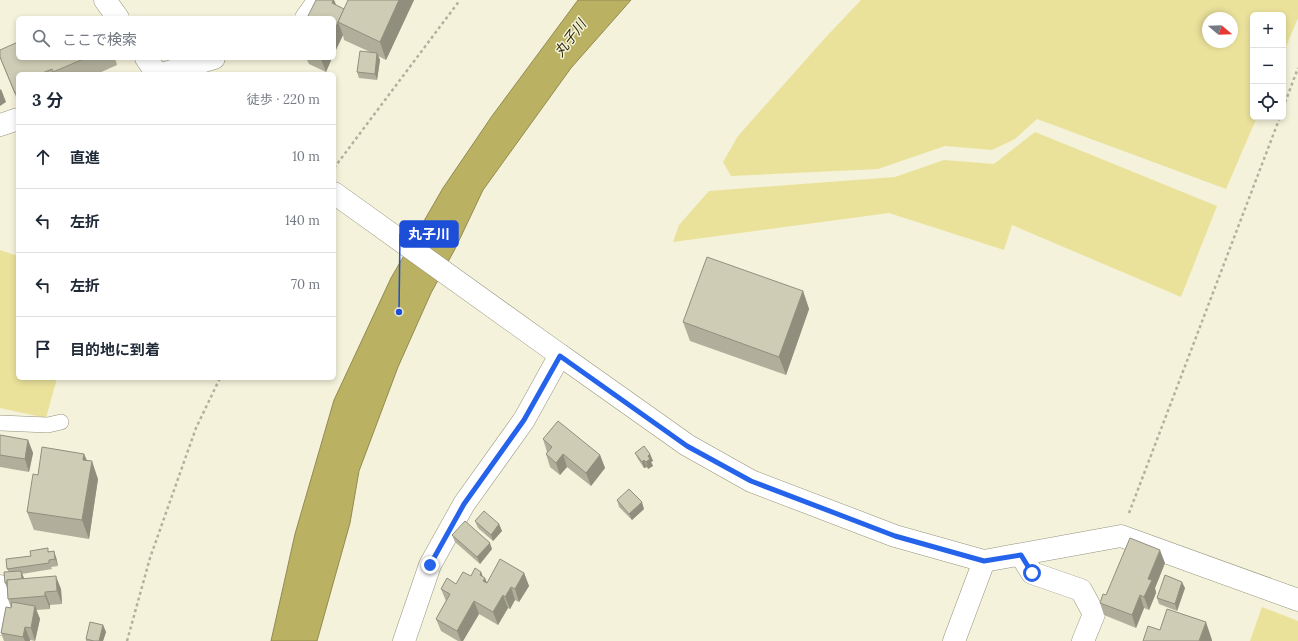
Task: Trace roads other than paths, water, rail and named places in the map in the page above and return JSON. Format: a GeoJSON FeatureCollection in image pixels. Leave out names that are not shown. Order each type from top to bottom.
{"type":"FeatureCollection","features":[{"type":"Feature","properties":{"kind":"street"},"geometry":{"type":"LineString","coordinates":[[105,0],[117,16]]}},
{"type":"Feature","properties":{"kind":"street"},"geometry":{"type":"LineString","coordinates":[[307,16],[319,0]]}},
{"type":"Feature","properties":{"kind":"street"},"geometry":{"type":"LineString","coordinates":[[147,60],[156,72]]}},
{"type":"Feature","properties":{"kind":"street"},"geometry":{"type":"LineString","coordinates":[[168,72],[208,60]]}},
{"type":"Feature","properties":{"kind":"street"},"geometry":{"type":"LineString","coordinates":[[0,124],[16,120]]}},
{"type":"Feature","properties":{"kind":"street"},"geometry":{"type":"LineString","coordinates":[[336,195],[687,446],[751,481],[895,536],[984,561],[1121,536],[1298,600]]}},
{"type":"Feature","properties":{"kind":"street"},"geometry":{"type":"LineString","coordinates":[[404,641],[430,565],[464,504],[524,420],[560,356]]}},
{"type":"Feature","properties":{"kind":"street"},"geometry":{"type":"LineString","coordinates":[[1021,555],[1032,573],[1081,590],[1094,614],[1083,641]]}},
{"type":"Feature","properties":{"kind":"street"},"geometry":{"type":"LineString","coordinates":[[954,641],[984,561]]}},
{"type":"Feature","properties":{"kind":"street"},"geometry":{"type":"LineString","coordinates":[[0,586],[3,608],[0,624]]}},
{"type":"Feature","properties":{"kind":"lane"},"geometry":{"type":"LineString","coordinates":[[0,423],[48,425],[61,422]]}},
{"type":"Feature","properties":{"kind":"water"},"geometry":{"type":"Polygon","coordinates":[[[578,0],[631,0],[571,68],[483,190],[455,249],[431,293],[398,367],[359,471],[350,523],[317,641],[271,641],[295,534],[334,400],[391,278],[443,188],[492,116],[578,0]]]}},
{"type":"Feature","properties":{"kind":"place","name":"丸子川"},"geometry":{"type":"Point","coordinates":[399,312]}}]}
